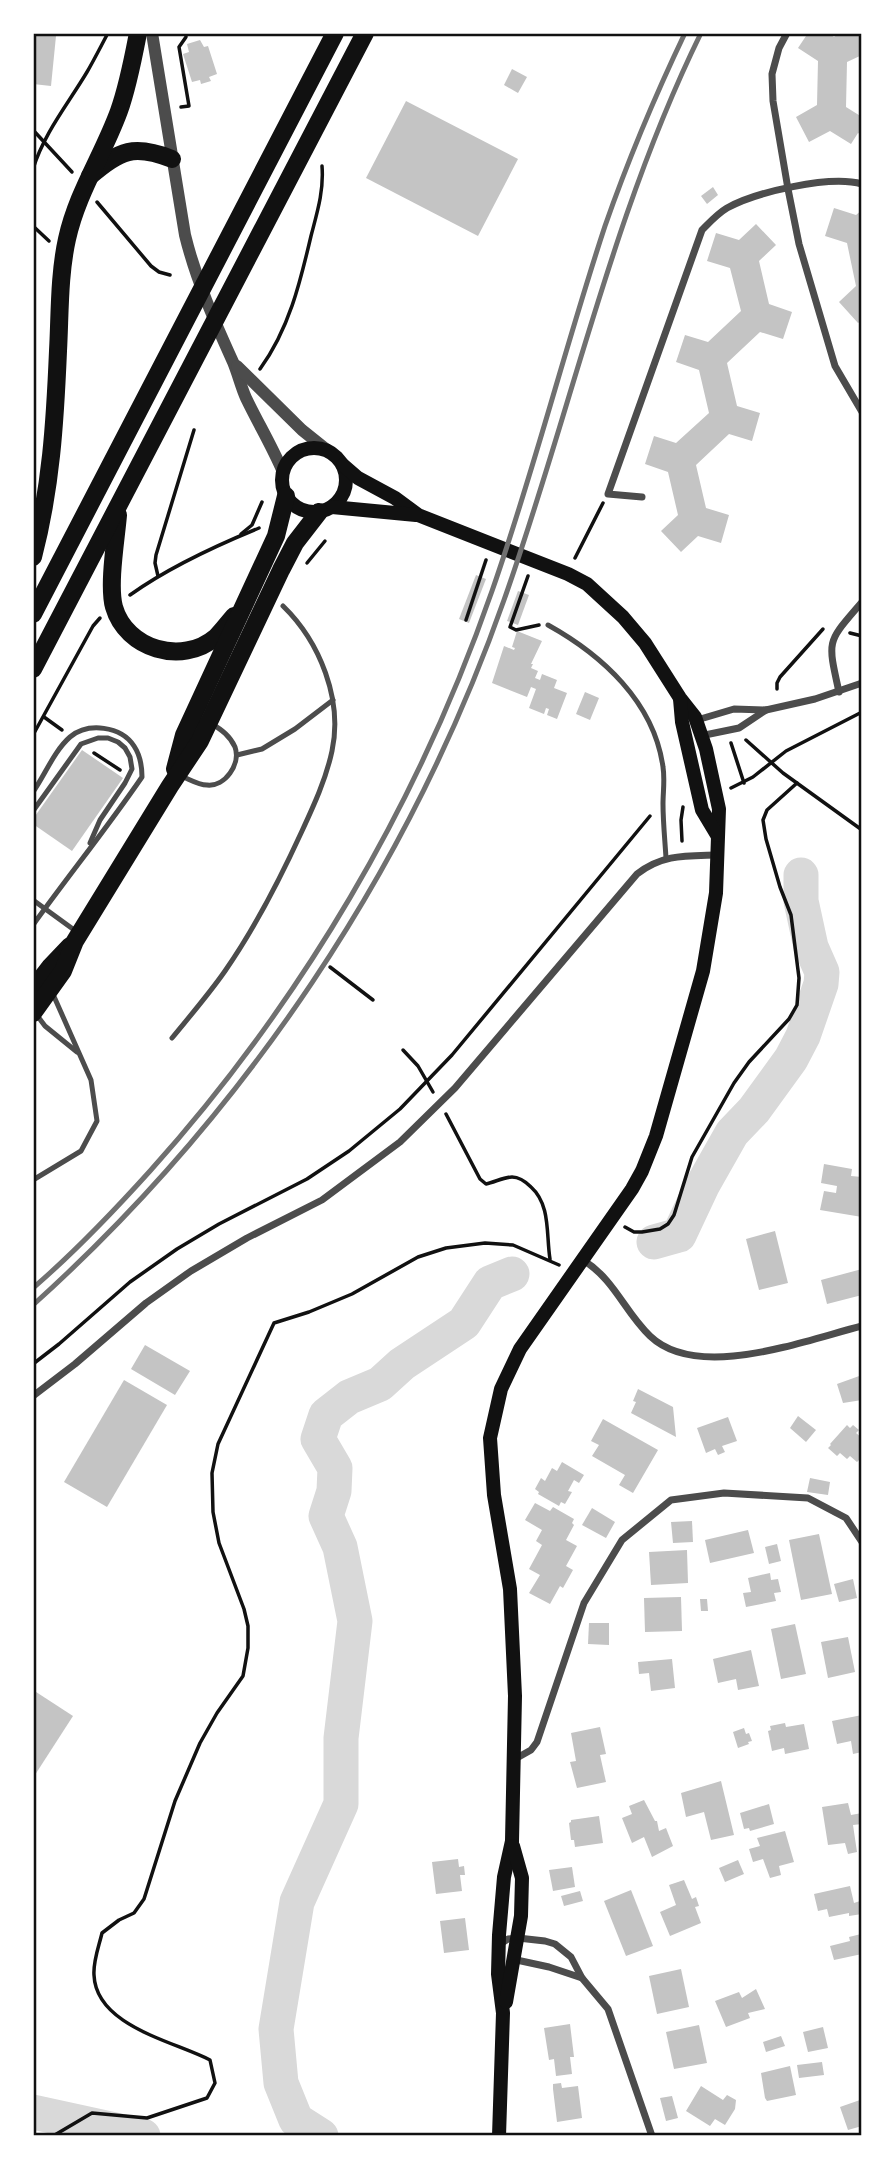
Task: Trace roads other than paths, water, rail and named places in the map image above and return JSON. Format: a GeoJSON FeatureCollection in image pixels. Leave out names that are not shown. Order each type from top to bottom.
{"type":"FeatureCollection","features":[{"type":"Feature","properties":{"kind":"highway"},"geometry":{"type":"LineString","coordinates":[[33,557],[52,463],[61,283],[66,241],[74,211],[119,111],[138,33]]}},
{"type":"Feature","properties":{"kind":"highway"},"geometry":{"type":"LineString","coordinates":[[33,614],[335,33]]}},
{"type":"Feature","properties":{"kind":"highway"},"geometry":{"type":"LineString","coordinates":[[33,669],[365,33]]}},
{"type":"Feature","properties":{"kind":"highway"},"geometry":{"type":"LineString","coordinates":[[89,175],[121,155],[142,150],[172,159]]}},
{"type":"Feature","properties":{"kind":"highway"},"geometry":{"type":"LineString","coordinates":[[174,778],[184,735],[229,643],[276,536],[286,496]]}},
{"type":"Feature","properties":{"kind":"highway"},"geometry":{"type":"LineString","coordinates":[[118,508],[114,607],[126,629],[137,640],[162,651],[192,649],[215,638],[243,606]]}},
{"type":"Feature","properties":{"kind":"highway"},"geometry":{"type":"LineString","coordinates":[[34,1009],[42,989],[63,971],[77,937],[174,778],[200,741],[295,543],[325,509]]}},
{"type":"Feature","properties":{"kind":"main road"},"geometry":{"type":"LineString","coordinates":[[418,515],[300,509],[286,496],[281,480],[286,463],[300,451],[317,447],[327,450],[358,478],[395,498],[418,515],[550,566],[587,584],[623,617],[645,643],[696,720],[719,809],[714,912],[703,971],[656,1136],[632,1189],[520,1349],[501,1390],[490,1438],[494,1495],[510,1589],[515,1696],[512,1841],[504,1877],[499,1945],[498,1974],[503,2013],[499,2136]]}},
{"type":"Feature","properties":{"kind":"main road"},"geometry":{"type":"LineString","coordinates":[[325,509],[340,499],[345,488],[343,465]]}},
{"type":"Feature","properties":{"kind":"main road"},"geometry":{"type":"LineString","coordinates":[[680,698],[702,810],[717,835]]}},
{"type":"Feature","properties":{"kind":"main road"},"geometry":{"type":"LineString","coordinates":[[503,2013],[518,1938],[522,1878],[512,1841]]}},
{"type":"Feature","properties":{"kind":"street"},"geometry":{"type":"LineString","coordinates":[[152,33],[192,264],[246,398],[283,472]]}},
{"type":"Feature","properties":{"kind":"street"},"geometry":{"type":"LineString","coordinates":[[787,33],[779,48],[772,74],[773,101],[788,189],[799,244],[835,366],[862,412]]}},
{"type":"Feature","properties":{"kind":"street"},"geometry":{"type":"LineString","coordinates":[[642,497],[608,494],[702,230],[712,218],[748,199],[825,181],[862,184]]}},
{"type":"Feature","properties":{"kind":"street"},"geometry":{"type":"LineString","coordinates":[[234,363],[302,430],[327,450]]}},
{"type":"Feature","properties":{"kind":"street"},"geometry":{"type":"LineString","coordinates":[[839,692],[831,644],[839,629],[862,602]]}},
{"type":"Feature","properties":{"kind":"street"},"geometry":{"type":"LineString","coordinates":[[766,710],[739,728],[702,736],[685,732],[696,720],[734,709],[766,710],[839,692],[862,683]]}},
{"type":"Feature","properties":{"kind":"street"},"geometry":{"type":"LineString","coordinates":[[33,1396],[158,1294],[191,1271],[339,1189],[400,1142],[471,1071],[629,881],[653,862],[666,858],[718,855]]}},
{"type":"Feature","properties":{"kind":"street"},"geometry":{"type":"LineString","coordinates":[[583,1260],[603,1275],[640,1324],[658,1342],[668,1349],[695,1357],[749,1355],[862,1325]]}},
{"type":"Feature","properties":{"kind":"street"},"geometry":{"type":"LineString","coordinates":[[514,1759],[531,1750],[537,1742],[584,1603],[622,1540],[671,1500],[724,1493],[808,1498],[845,1518],[862,1542]]}},
{"type":"Feature","properties":{"kind":"street"},"geometry":{"type":"LineString","coordinates":[[582,1978],[548,1967],[514,1961],[505,1955],[499,1945],[508,1939],[518,1938],[555,1944],[571,1957],[582,1978],[608,2009],[652,2136]]}},
{"type":"Feature","properties":{"kind":"lane"},"geometry":{"type":"LineString","coordinates":[[172,1038],[226,970],[254,923],[290,857],[321,790],[332,750],[332,700],[325,671],[307,633],[283,606]]}},
{"type":"Feature","properties":{"kind":"lane"},"geometry":{"type":"LineString","coordinates":[[548,625],[616,674],[640,707],[655,737],[663,766],[666,858]]}},
{"type":"Feature","properties":{"kind":"lane"},"geometry":{"type":"LineString","coordinates":[[237,755],[262,749],[295,729],[332,700]]}},
{"type":"Feature","properties":{"kind":"lane"},"geometry":{"type":"LineString","coordinates":[[174,778],[212,785],[229,775],[237,755],[230,738],[209,722]]}},
{"type":"Feature","properties":{"kind":"lane"},"geometry":{"type":"LineString","coordinates":[[33,792],[71,737],[88,729],[105,728],[119,732],[133,744],[142,768],[142,777],[110,824],[88,849],[33,925]]}},
{"type":"Feature","properties":{"kind":"lane"},"geometry":{"type":"LineString","coordinates":[[33,811],[81,744],[98,738],[118,742],[130,757],[132,769],[100,820],[88,849]]}},
{"type":"Feature","properties":{"kind":"lane"},"geometry":{"type":"LineString","coordinates":[[33,900],[77,937]]}},
{"type":"Feature","properties":{"kind":"lane"},"geometry":{"type":"LineString","coordinates":[[33,1180],[80,1151],[97,1121],[91,1080],[79,1053],[42,989]]}},
{"type":"Feature","properties":{"kind":"lane"},"geometry":{"type":"LineString","coordinates":[[34,1009],[45,1026],[79,1053]]}},
{"type":"Feature","properties":{"kind":"waterway"},"geometry":{"type":"LineString","coordinates":[[654,1242],[679,1235],[702,1186],[732,1133],[754,1110],[791,1059],[803,1036],[821,984],[822,972],[811,947],[801,901],[801,875]]}},
{"type":"Feature","properties":{"kind":"waterway"},"geometry":{"type":"LineString","coordinates":[[321,2136],[296,2120],[281,2083],[276,2029],[297,1902],[341,1804],[341,1738],[355,1621],[340,1547],[326,1516],[334,1491],[335,1468],[318,1439],[326,1415],[349,1397],[380,1384],[402,1364],[464,1323],[490,1283],[512,1274]]}},
{"type":"Feature","properties":{"kind":"waterway"},"geometry":{"type":"LineString","coordinates":[[33,2112],[143,2136]]}},
{"type":"Feature","properties":{"kind":"railway"},"geometry":{"type":"LineString","coordinates":[[33,1288],[108,1217],[205,1107],[305,970],[350,898],[391,824],[429,748],[492,591],[605,226],[642,128],[685,33]]}},
{"type":"Feature","properties":{"kind":"railway"},"geometry":{"type":"LineString","coordinates":[[33,1305],[110,1231],[183,1152],[250,1069],[312,982],[369,891],[420,797],[465,700],[504,600],[617,242],[642,171],[701,33]]}}]}
